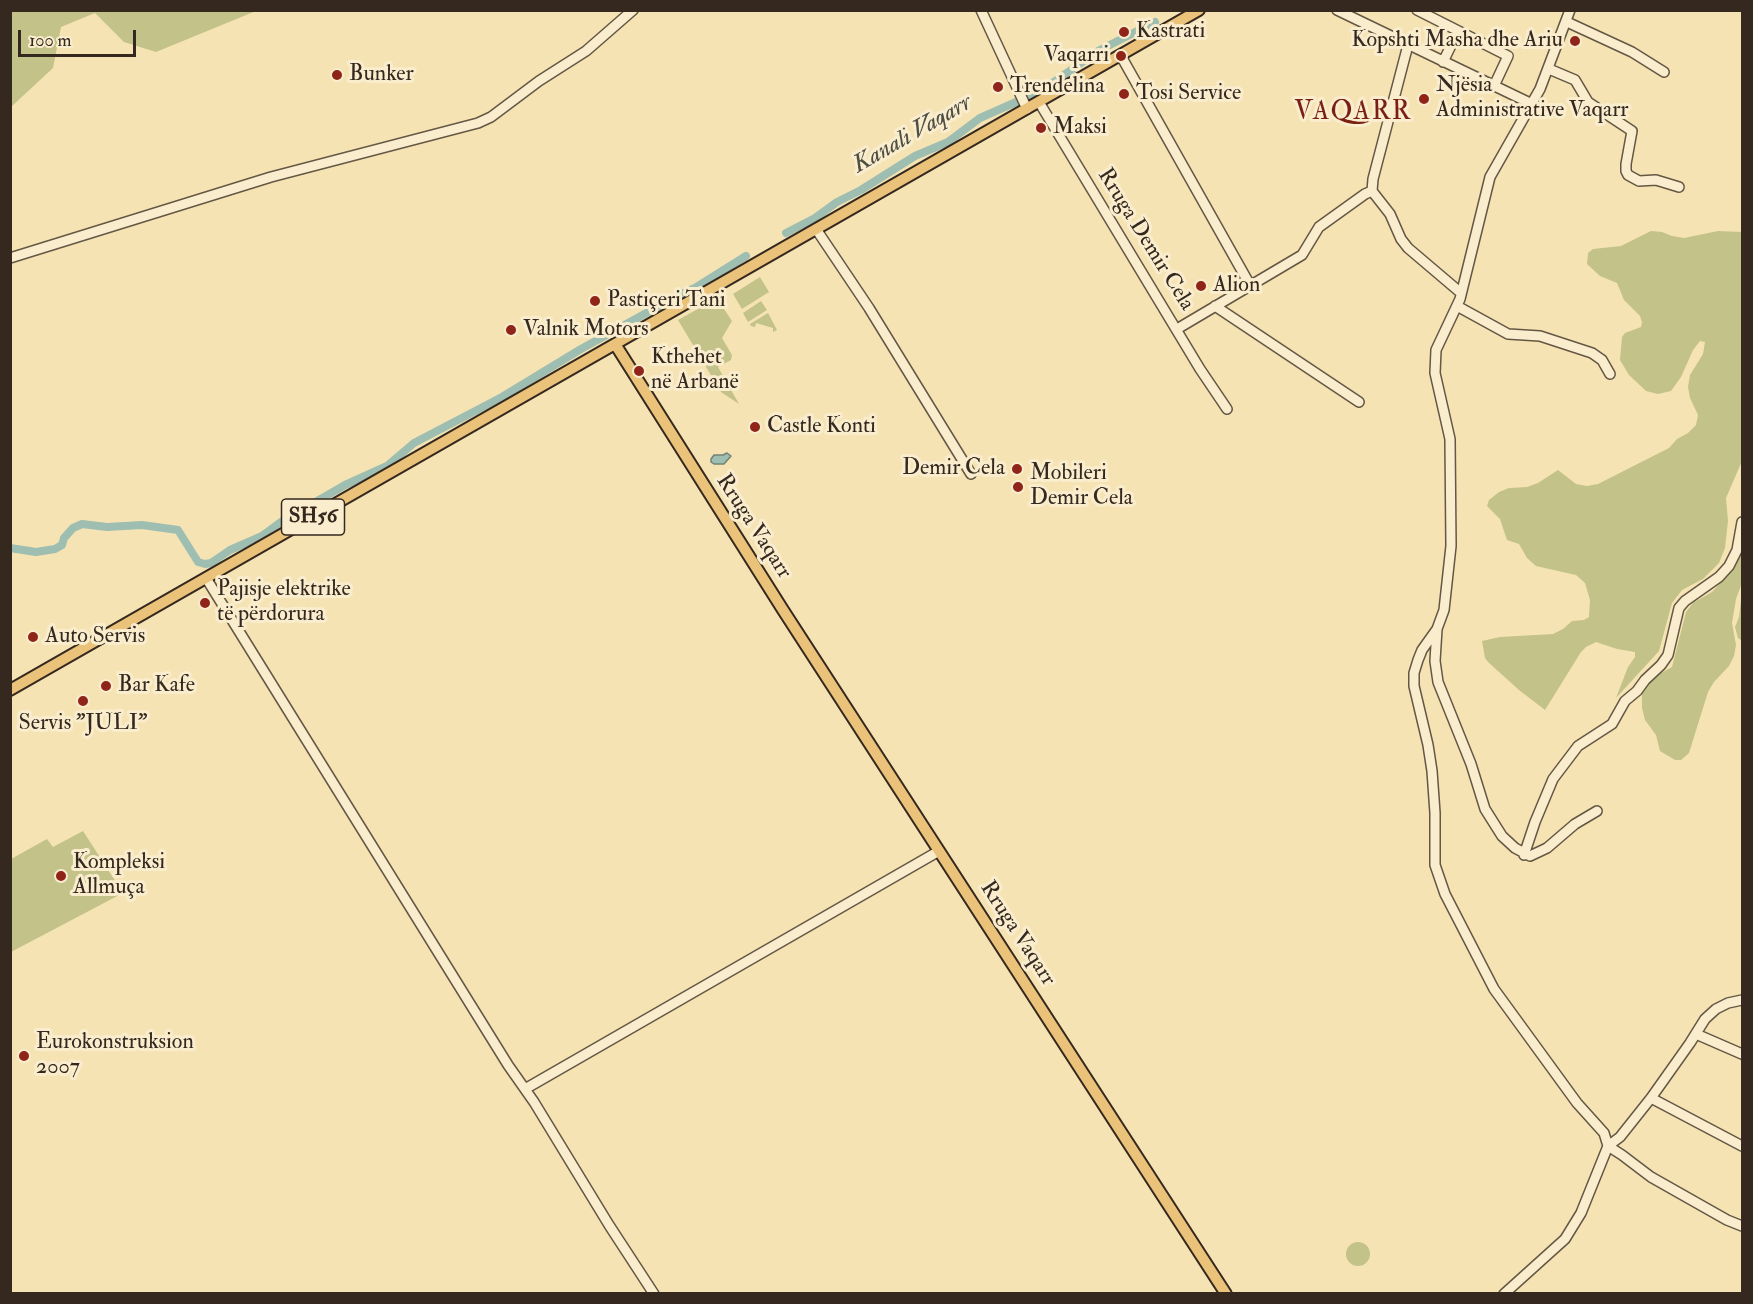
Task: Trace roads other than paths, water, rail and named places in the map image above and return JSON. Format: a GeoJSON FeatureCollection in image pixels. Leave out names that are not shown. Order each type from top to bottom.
{"type":"FeatureCollection","features":[{"type":"Feature","properties":{"kind":"main road","name":"SH56"},"geometry":{"type":"LineString","coordinates":[[10,690],[816,229],[1024,102],[1039,102],[1199,10]]}},
{"type":"Feature","properties":{"kind":"main road","name":"Rruga Vaqarr"},"geometry":{"type":"LineString","coordinates":[[615,344],[777,600],[1226,1293]]}},
{"type":"Feature","properties":{"kind":"street"},"geometry":{"type":"LineString","coordinates":[[10,258],[271,177],[478,123],[491,117],[539,81],[586,51],[633,10]]}},
{"type":"Feature","properties":{"kind":"street"},"geometry":{"type":"LineString","coordinates":[[981,10],[1024,102]]}},
{"type":"Feature","properties":{"kind":"street"},"geometry":{"type":"LineString","coordinates":[[1337,10],[1532,104]]}},
{"type":"Feature","properties":{"kind":"street"},"geometry":{"type":"LineString","coordinates":[[1570,10],[1549,69],[1532,104],[1490,177],[1461,293],[1457,306],[1439,339],[1434,360],[1448,424],[1451,455],[1450,563],[1444,610],[1437,629],[1422,650],[1414,673],[1416,700],[1428,745],[1432,771],[1435,813],[1434,850],[1438,878],[1494,989],[1577,1103],[1604,1133],[1608,1146],[1651,1177],[1727,1220],[1743,1226]]}},
{"type":"Feature","properties":{"kind":"street"},"geometry":{"type":"LineString","coordinates":[[1421,11],[1508,56],[1494,86]]}},
{"type":"Feature","properties":{"kind":"street"},"geometry":{"type":"LineString","coordinates":[[1567,22],[1615,44],[1664,72]]}},
{"type":"Feature","properties":{"kind":"street"},"geometry":{"type":"LineString","coordinates":[[1443,62],[1458,31]]}},
{"type":"Feature","properties":{"kind":"street"},"geometry":{"type":"LineString","coordinates":[[1408,45],[1373,179],[1372,191],[1390,214],[1401,239],[1408,248],[1461,293]]}},
{"type":"Feature","properties":{"kind":"street"},"geometry":{"type":"LineString","coordinates":[[1120,56],[1250,285]]}},
{"type":"Feature","properties":{"kind":"street"},"geometry":{"type":"LineString","coordinates":[[1549,69],[1575,80],[1588,102],[1632,131],[1626,164],[1628,175],[1639,181],[1656,180],[1679,187]]}},
{"type":"Feature","properties":{"kind":"street","name":"Rruga Demir Cela"},"geometry":{"type":"LineString","coordinates":[[1039,102],[1200,369],[1227,409]]}},
{"type":"Feature","properties":{"kind":"street"},"geometry":{"type":"LineString","coordinates":[[1177,329],[1302,255],[1319,226],[1372,191]]}},
{"type":"Feature","properties":{"kind":"street"},"geometry":{"type":"LineString","coordinates":[[816,229],[869,308],[971,474]]}},
{"type":"Feature","properties":{"kind":"street"},"geometry":{"type":"LineString","coordinates":[[1215,306],[1359,402]]}},
{"type":"Feature","properties":{"kind":"street"},"geometry":{"type":"LineString","coordinates":[[1457,306],[1508,334],[1540,336],[1592,353],[1602,360],[1610,374]]}},
{"type":"Feature","properties":{"kind":"street"},"geometry":{"type":"LineString","coordinates":[[1524,855],[1553,779],[1578,746],[1612,724],[1624,701],[1637,691],[1644,680],[1668,655],[1679,608],[1685,601],[1719,577],[1729,566],[1737,550],[1743,522]]}},
{"type":"Feature","properties":{"kind":"street"},"geometry":{"type":"LineString","coordinates":[[206,578],[508,1065],[654,1293]]}},
{"type":"Feature","properties":{"kind":"street"},"geometry":{"type":"LineString","coordinates":[[1437,629],[1435,672],[1471,764],[1485,809],[1503,836],[1524,855],[1530,856],[1537,854],[1575,824],[1597,811]]}},
{"type":"Feature","properties":{"kind":"street"},"geometry":{"type":"LineString","coordinates":[[525,1089],[939,851]]}},
{"type":"Feature","properties":{"kind":"street"},"geometry":{"type":"LineString","coordinates":[[1504,1293],[1565,1239],[1581,1213],[1608,1146],[1620,1137],[1651,1098],[1705,1019],[1716,1009],[1728,1003],[1743,1000]]}},
{"type":"Feature","properties":{"kind":"street"},"geometry":{"type":"LineString","coordinates":[[1696,1034],[1743,1054]]}},
{"type":"Feature","properties":{"kind":"street"},"geometry":{"type":"LineString","coordinates":[[1651,1098],[1743,1146]]}},
{"type":"Feature","properties":{"kind":"waterway","name":"Kanali Vaqarr"},"geometry":{"type":"LineString","coordinates":[[786,233],[815,218],[837,202],[861,190],[915,156],[948,142],[980,118],[1041,91],[1098,51],[1155,22]]}},
{"type":"Feature","properties":{"kind":"waterway"},"geometry":{"type":"LineString","coordinates":[[10,548],[36,552],[55,549],[62,545],[64,538],[73,528],[82,524],[107,527],[142,525],[178,530],[198,562],[211,563],[230,550],[262,536],[281,522],[345,485],[387,466],[414,443],[502,397],[581,349],[695,288],[746,256]]}},
{"type":"Feature","properties":{"kind":"place","name":"Kastrati"},"geometry":{"type":"Point","coordinates":[1124,32]}},
{"type":"Feature","properties":{"kind":"place","name":"Kopshti Masha dhe Ariu"},"geometry":{"type":"Point","coordinates":[1575,41]}},
{"type":"Feature","properties":{"kind":"place","name":"Vaqarri"},"geometry":{"type":"Point","coordinates":[1121,56]}},
{"type":"Feature","properties":{"kind":"place","name":"Bunker"},"geometry":{"type":"Point","coordinates":[337,75]}},
{"type":"Feature","properties":{"kind":"place","name":"Trendelina"},"geometry":{"type":"Point","coordinates":[998,87]}},
{"type":"Feature","properties":{"kind":"place","name":"Tosi Service"},"geometry":{"type":"Point","coordinates":[1124,94]}},
{"type":"Feature","properties":{"kind":"place","name":"Njësia Administrative Vaqarr"},"geometry":{"type":"Point","coordinates":[1424,99]}},
{"type":"Feature","properties":{"kind":"place","name":"Maksi"},"geometry":{"type":"Point","coordinates":[1041,128]}},
{"type":"Feature","properties":{"kind":"place","name":"Alion"},"geometry":{"type":"Point","coordinates":[1201,286]}},
{"type":"Feature","properties":{"kind":"place","name":"Pastiçeri Tani"},"geometry":{"type":"Point","coordinates":[595,301]}},
{"type":"Feature","properties":{"kind":"place","name":"Valnik Motors"},"geometry":{"type":"Point","coordinates":[511,330]}},
{"type":"Feature","properties":{"kind":"place","name":"Kthehet në Arbanë"},"geometry":{"type":"Point","coordinates":[639,371]}},
{"type":"Feature","properties":{"kind":"place","name":"Castle Konti"},"geometry":{"type":"Point","coordinates":[755,427]}},
{"type":"Feature","properties":{"kind":"place","name":"Demir Cela"},"geometry":{"type":"Point","coordinates":[1017,469]}},
{"type":"Feature","properties":{"kind":"place","name":"Mobileri Demir Cela"},"geometry":{"type":"Point","coordinates":[1018,487]}},
{"type":"Feature","properties":{"kind":"place","name":"Pajisje elektrike të përdorura"},"geometry":{"type":"Point","coordinates":[205,603]}},
{"type":"Feature","properties":{"kind":"place","name":"Auto Servis"},"geometry":{"type":"Point","coordinates":[33,637]}},
{"type":"Feature","properties":{"kind":"place","name":"Bar Kafe"},"geometry":{"type":"Point","coordinates":[106,686]}},
{"type":"Feature","properties":{"kind":"place","name":"Servis \"JULI\""},"geometry":{"type":"Point","coordinates":[83,701]}},
{"type":"Feature","properties":{"kind":"place","name":"Kompleksi Allmuça"},"geometry":{"type":"Point","coordinates":[61,876]}},
{"type":"Feature","properties":{"kind":"place","name":"Eurokonstruksion 2007"},"geometry":{"type":"Point","coordinates":[24,1056]}},
{"type":"Feature","properties":{"kind":"district","name":"VAQARR"},"geometry":{"type":"Point","coordinates":[1353,113]}}]}
